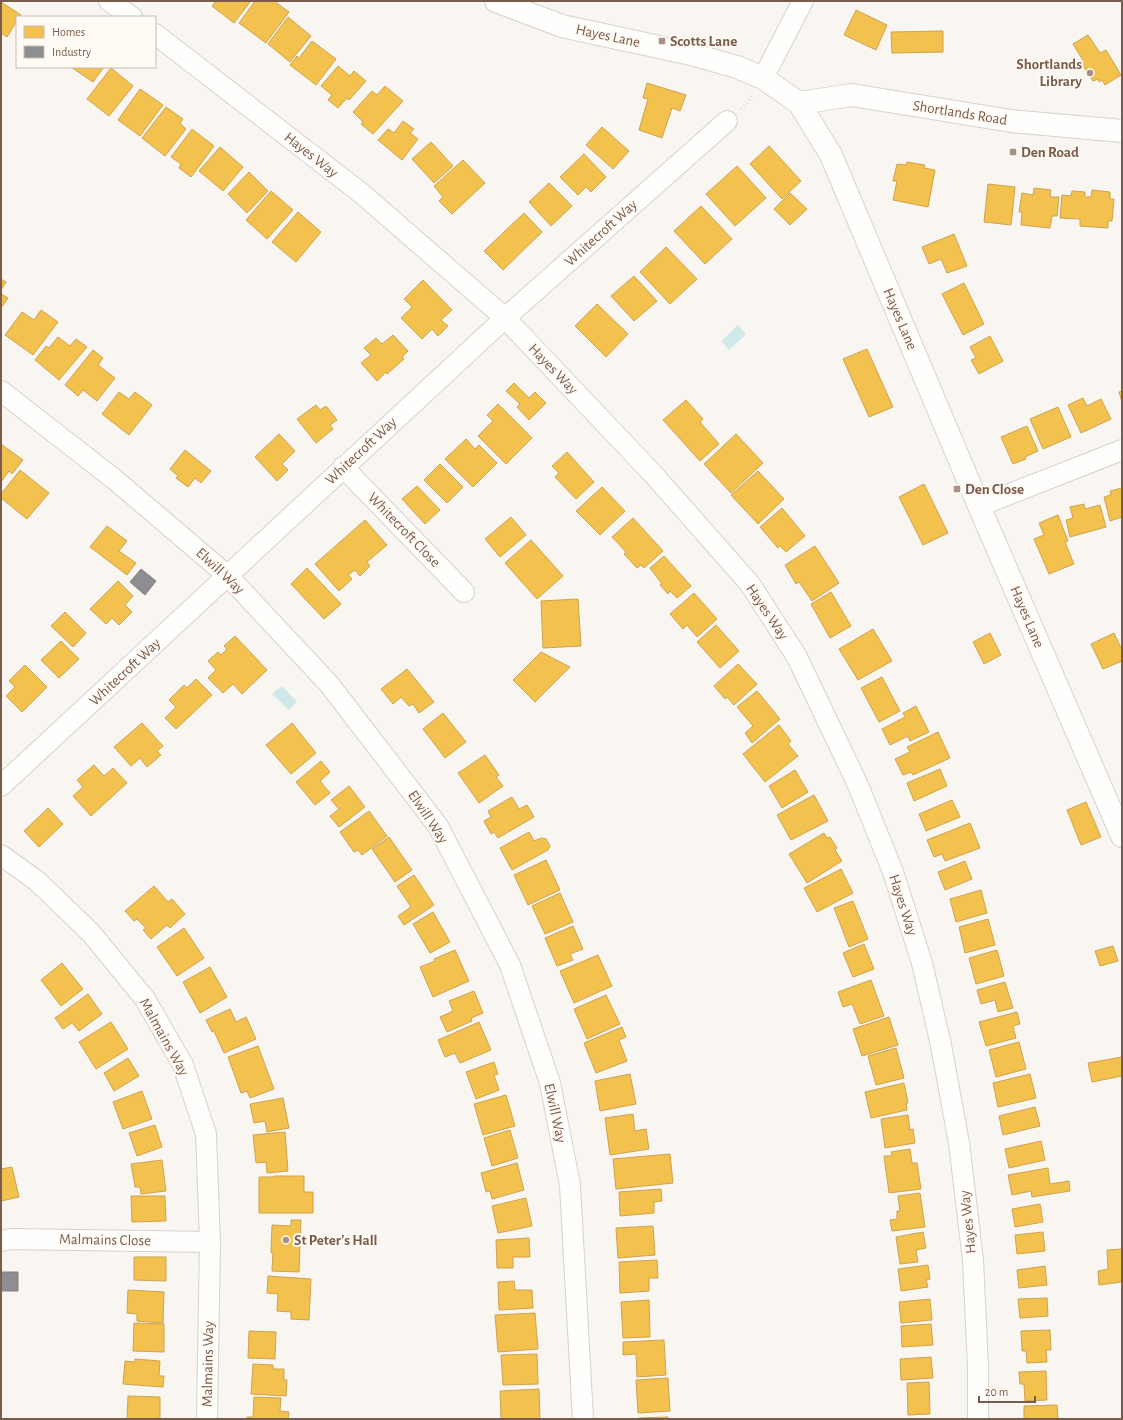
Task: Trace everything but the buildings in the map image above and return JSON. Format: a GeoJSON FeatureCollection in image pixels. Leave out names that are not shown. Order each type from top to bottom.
{"type":"FeatureCollection","features":[{"type":"Feature","properties":{"kind":"main road","name":"Hayes Lane"},"geometry":{"type":"LineString","coordinates":[[496,1],[562,26],[691,54],[737,67],[763,78],[799,103],[831,156],[1122,836]]}},
{"type":"Feature","properties":{"kind":"main road","name":"Shortlands Road"},"geometry":{"type":"LineString","coordinates":[[799,103],[852,95],[1011,121],[1122,131]]}},
{"type":"Feature","properties":{"kind":"street"},"geometry":{"type":"LineString","coordinates":[[109,1],[131,16]]}},
{"type":"Feature","properties":{"kind":"street"},"geometry":{"type":"LineString","coordinates":[[763,78],[803,1]]}},
{"type":"Feature","properties":{"kind":"street","name":"Hayes Way"},"geometry":{"type":"LineString","coordinates":[[156,35],[361,193],[505,318],[653,474],[750,584],[797,657],[858,785],[893,872],[922,963],[942,1045],[960,1143],[973,1260],[978,1367],[978,1419]]}},
{"type":"Feature","properties":{"kind":"street","name":"Whitecroft Way"},"geometry":{"type":"LineString","coordinates":[[1,786],[505,318],[727,121]]}},
{"type":"Feature","properties":{"kind":"street","name":"Elwill Way"},"geometry":{"type":"LineString","coordinates":[[1,390],[114,479],[228,576],[329,684],[438,826],[510,965],[550,1083],[570,1185],[583,1419]]}},
{"type":"Feature","properties":{"kind":"street"},"geometry":{"type":"LineString","coordinates":[[980,506],[1122,450]]}},
{"type":"Feature","properties":{"kind":"street","name":"Whitecroft Close"},"geometry":{"type":"LineString","coordinates":[[343,467],[464,592]]}},
{"type":"Feature","properties":{"kind":"street","name":"Malmains Way"},"geometry":{"type":"LineString","coordinates":[[1,855],[37,881],[91,933],[145,999],[183,1065],[206,1134],[210,1242],[207,1419]]}},
{"type":"Feature","properties":{"kind":"street","name":"Malmains Close"},"geometry":{"type":"LineString","coordinates":[[1,1241],[11,1239],[210,1242]]}},
{"type":"Feature","properties":{"kind":"path"},"geometry":{"type":"LineString","coordinates":[[727,121],[747,103],[763,78]]}},
{"type":"Feature","properties":{"kind":"water"},"geometry":{"type":"Polygon","coordinates":[[[738,325],[746,334],[729,350],[721,341],[738,325]]]}},
{"type":"Feature","properties":{"kind":"water"},"geometry":{"type":"Polygon","coordinates":[[[282,686],[297,702],[289,710],[272,694],[282,686]]]}},
{"type":"Feature","properties":{"kind":"place","name":"Scotts Lane"},"geometry":{"type":"Point","coordinates":[662,41]}},
{"type":"Feature","properties":{"kind":"place","name":"Shortlands Library"},"geometry":{"type":"Point","coordinates":[1090,73]}},
{"type":"Feature","properties":{"kind":"place","name":"Den Road"},"geometry":{"type":"Point","coordinates":[1013,152]}},
{"type":"Feature","properties":{"kind":"place","name":"Den Close"},"geometry":{"type":"Point","coordinates":[957,489]}},
{"type":"Feature","properties":{"kind":"place","name":"St Peter's Hall"},"geometry":{"type":"Point","coordinates":[286,1240]}}]}
